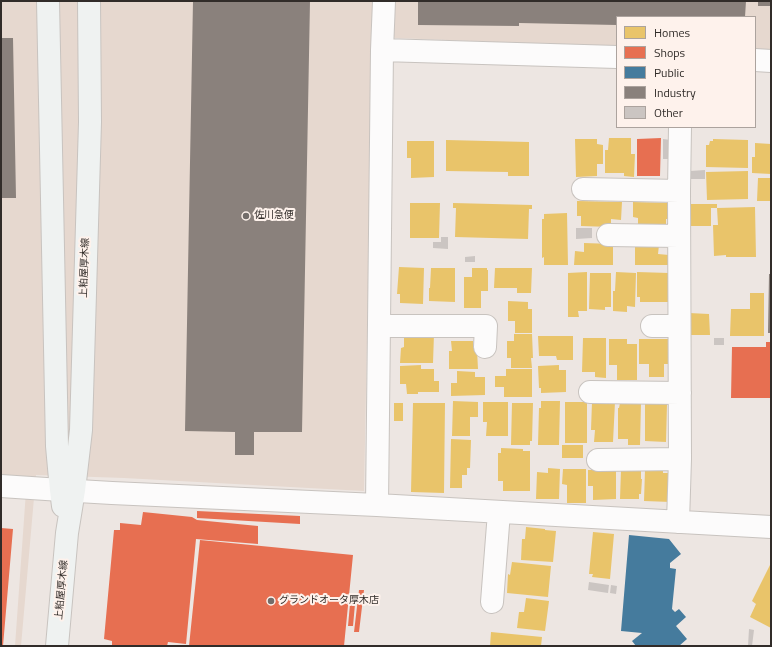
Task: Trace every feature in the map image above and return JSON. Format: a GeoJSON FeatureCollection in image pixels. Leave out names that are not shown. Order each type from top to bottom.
{"type":"FeatureCollection","features":[{"type":"Feature","properties":{"kind":"main road","name":"上粕屋厚木線"},"geometry":{"type":"LineString","coordinates":[[48,1],[58,446],[67,490],[67,533],[57,646]]}},
{"type":"Feature","properties":{"kind":"main road","name":"上粕屋厚木線"},"geometry":{"type":"LineString","coordinates":[[67,490],[81,430],[90,122],[89,1]]}},
{"type":"Feature","properties":{"kind":"street"},"geometry":{"type":"LineString","coordinates":[[377,505],[382,50],[384,1]]}},
{"type":"Feature","properties":{"kind":"street"},"geometry":{"type":"LineString","coordinates":[[382,50],[616,57]]}},
{"type":"Feature","properties":{"kind":"street"},"geometry":{"type":"LineString","coordinates":[[756,60],[771,61]]}},
{"type":"Feature","properties":{"kind":"street"},"geometry":{"type":"LineString","coordinates":[[678,522],[680,459],[680,128]]}},
{"type":"Feature","properties":{"kind":"street"},"geometry":{"type":"LineString","coordinates":[[582,189],[679,191]]}},
{"type":"Feature","properties":{"kind":"street"},"geometry":{"type":"LineString","coordinates":[[608,235],[679,236]]}},
{"type":"Feature","properties":{"kind":"street"},"geometry":{"type":"LineString","coordinates":[[379,326],[486,326],[485,347]]}},
{"type":"Feature","properties":{"kind":"street"},"geometry":{"type":"LineString","coordinates":[[652,326],[679,326]]}},
{"type":"Feature","properties":{"kind":"street"},"geometry":{"type":"LineString","coordinates":[[590,392],[680,393]]}},
{"type":"Feature","properties":{"kind":"street"},"geometry":{"type":"LineString","coordinates":[[598,460],[680,459]]}},
{"type":"Feature","properties":{"kind":"street"},"geometry":{"type":"LineString","coordinates":[[1,486],[127,494],[377,505],[771,527]]}},
{"type":"Feature","properties":{"kind":"street"},"geometry":{"type":"LineString","coordinates":[[492,602],[499,512]]}},
{"type":"Feature","properties":{"kind":"shaded area"},"geometry":{"type":"Polygon","coordinates":[[[1,1],[771,1],[771,53],[756,52],[756,16],[616,16],[616,47],[373,37],[364,491],[124,478],[36,475],[21,646],[15,646],[27,477],[1,475],[1,1]]]}},
{"type":"Feature","properties":{"kind":"building: Homes"},"geometry":{"type":"Polygon","coordinates":[[[609,138],[631,138],[631,154],[635,154],[634,177],[624,176],[624,173],[605,173],[605,150],[608,150],[609,138]]]}},
{"type":"Feature","properties":{"kind":"building: Homes"},"geometry":{"type":"Polygon","coordinates":[[[575,139],[597,139],[597,144],[603,145],[603,164],[597,164],[597,176],[576,177],[575,139]]]}},
{"type":"Feature","properties":{"kind":"building: Homes"},"geometry":{"type":"Polygon","coordinates":[[[713,139],[748,140],[748,168],[706,167],[706,145],[709,145],[710,141],[713,141],[713,139]]]}},
{"type":"Feature","properties":{"kind":"building: Homes"},"geometry":{"type":"Polygon","coordinates":[[[446,140],[529,142],[529,176],[508,176],[508,172],[446,171],[446,140]]]}},
{"type":"Feature","properties":{"kind":"building: Homes"},"geometry":{"type":"Polygon","coordinates":[[[407,141],[434,141],[434,177],[411,178],[411,158],[407,158],[407,141]]]}},
{"type":"Feature","properties":{"kind":"building: Homes"},"geometry":{"type":"Polygon","coordinates":[[[755,143],[771,144],[771,174],[752,173],[752,157],[755,157],[755,143]]]}},
{"type":"Feature","properties":{"kind":"building: Homes"},"geometry":{"type":"Polygon","coordinates":[[[748,171],[748,199],[707,200],[706,172],[748,171]]]}},
{"type":"Feature","properties":{"kind":"building: Homes"},"geometry":{"type":"Polygon","coordinates":[[[758,178],[771,178],[771,201],[757,201],[758,178]]]}},
{"type":"Feature","properties":{"kind":"building: Homes"},"geometry":{"type":"Polygon","coordinates":[[[577,201],[622,202],[621,220],[611,219],[611,227],[581,226],[581,216],[577,216],[577,201]]]}},
{"type":"Feature","properties":{"kind":"building: Homes"},"geometry":{"type":"Polygon","coordinates":[[[633,202],[669,203],[671,219],[666,219],[666,227],[638,225],[638,218],[633,217],[633,202]]]}},
{"type":"Feature","properties":{"kind":"building: Homes"},"geometry":{"type":"Polygon","coordinates":[[[410,203],[440,203],[439,238],[410,238],[410,203]]]}},
{"type":"Feature","properties":{"kind":"building: Homes"},"geometry":{"type":"Polygon","coordinates":[[[453,203],[532,205],[532,209],[529,209],[528,239],[455,237],[456,208],[453,208],[453,203]]]}},
{"type":"Feature","properties":{"kind":"building: Homes"},"geometry":{"type":"Polygon","coordinates":[[[690,204],[717,204],[717,208],[711,208],[711,226],[690,226],[690,204]]]}},
{"type":"Feature","properties":{"kind":"building: Homes"},"geometry":{"type":"Polygon","coordinates":[[[755,207],[756,257],[726,257],[726,255],[714,256],[713,225],[718,225],[717,208],[755,207]]]}},
{"type":"Feature","properties":{"kind":"building: Homes"},"geometry":{"type":"Polygon","coordinates":[[[567,213],[568,265],[544,265],[544,257],[542,258],[542,219],[544,219],[544,214],[567,213]]]}},
{"type":"Feature","properties":{"kind":"building: Homes"},"geometry":{"type":"Polygon","coordinates":[[[584,243],[613,244],[613,265],[574,265],[575,251],[584,252],[584,243]]]}},
{"type":"Feature","properties":{"kind":"building: Homes"},"geometry":{"type":"Polygon","coordinates":[[[635,244],[659,245],[658,254],[669,255],[670,265],[635,265],[635,244]]]}},
{"type":"Feature","properties":{"kind":"building: Homes"},"geometry":{"type":"Polygon","coordinates":[[[399,267],[424,268],[423,304],[400,303],[400,294],[397,294],[399,267]]]}},
{"type":"Feature","properties":{"kind":"building: Homes"},"geometry":{"type":"Polygon","coordinates":[[[431,268],[455,268],[455,302],[429,301],[431,268]]]}},
{"type":"Feature","properties":{"kind":"building: Homes"},"geometry":{"type":"Polygon","coordinates":[[[472,268],[487,268],[488,270],[488,291],[481,291],[481,308],[464,308],[464,277],[472,277],[472,268]]]}},
{"type":"Feature","properties":{"kind":"building: Homes"},"geometry":{"type":"Polygon","coordinates":[[[495,268],[532,268],[531,293],[517,293],[517,288],[494,288],[495,268]]]}},
{"type":"Feature","properties":{"kind":"building: Homes"},"geometry":{"type":"Polygon","coordinates":[[[587,272],[587,311],[578,311],[579,317],[568,317],[568,273],[587,272]]]}},
{"type":"Feature","properties":{"kind":"building: Homes"},"geometry":{"type":"Polygon","coordinates":[[[616,272],[636,273],[635,307],[627,306],[627,312],[613,311],[613,291],[615,291],[616,272]]]}},
{"type":"Feature","properties":{"kind":"building: Homes"},"geometry":{"type":"Polygon","coordinates":[[[637,272],[669,273],[668,302],[640,302],[640,297],[637,297],[637,272]]]}},
{"type":"Feature","properties":{"kind":"building: Homes"},"geometry":{"type":"Polygon","coordinates":[[[590,273],[611,273],[611,307],[605,307],[605,310],[589,309],[590,273]]]}},
{"type":"Feature","properties":{"kind":"building: Homes"},"geometry":{"type":"Polygon","coordinates":[[[750,293],[764,293],[764,336],[730,336],[731,309],[750,309],[750,293]]]}},
{"type":"Feature","properties":{"kind":"building: Homes"},"geometry":{"type":"Polygon","coordinates":[[[508,301],[528,302],[528,309],[532,309],[532,333],[515,333],[515,321],[508,321],[508,301]]]}},
{"type":"Feature","properties":{"kind":"building: Homes"},"geometry":{"type":"Polygon","coordinates":[[[689,313],[709,314],[710,335],[690,335],[689,313]]]}},
{"type":"Feature","properties":{"kind":"building: Homes"},"geometry":{"type":"Polygon","coordinates":[[[404,333],[434,334],[433,363],[400,363],[401,348],[404,347],[404,333]]]}},
{"type":"Feature","properties":{"kind":"building: Homes"},"geometry":{"type":"Polygon","coordinates":[[[514,334],[532,334],[532,368],[511,368],[511,358],[507,358],[507,341],[514,341],[514,334]]]}},
{"type":"Feature","properties":{"kind":"building: Homes"},"geometry":{"type":"Polygon","coordinates":[[[538,336],[573,336],[573,360],[557,360],[556,356],[539,356],[538,336]]]}},
{"type":"Feature","properties":{"kind":"building: Homes"},"geometry":{"type":"Polygon","coordinates":[[[583,338],[606,338],[606,378],[595,377],[595,372],[582,372],[583,338]]]}},
{"type":"Feature","properties":{"kind":"building: Homes"},"geometry":{"type":"Polygon","coordinates":[[[609,339],[627,339],[627,344],[637,344],[637,380],[617,380],[617,365],[609,365],[609,339]]]}},
{"type":"Feature","properties":{"kind":"building: Homes"},"geometry":{"type":"Polygon","coordinates":[[[639,339],[668,339],[668,364],[664,364],[664,377],[649,377],[649,364],[639,364],[639,339]]]}},
{"type":"Feature","properties":{"kind":"building: Homes"},"geometry":{"type":"Polygon","coordinates":[[[451,341],[473,341],[473,348],[475,347],[477,350],[478,369],[449,369],[449,351],[452,351],[451,341]]]}},
{"type":"Feature","properties":{"kind":"building: Homes"},"geometry":{"type":"Polygon","coordinates":[[[421,365],[421,369],[434,369],[434,381],[439,381],[439,392],[418,392],[418,394],[407,394],[406,384],[400,384],[400,366],[421,365]]]}},
{"type":"Feature","properties":{"kind":"building: Homes"},"geometry":{"type":"Polygon","coordinates":[[[559,365],[559,370],[566,370],[566,392],[541,393],[541,388],[539,388],[538,366],[559,365]]]}},
{"type":"Feature","properties":{"kind":"building: Homes"},"geometry":{"type":"Polygon","coordinates":[[[506,369],[532,369],[532,397],[504,397],[504,387],[495,387],[495,376],[506,376],[506,369]]]}},
{"type":"Feature","properties":{"kind":"building: Homes"},"geometry":{"type":"Polygon","coordinates":[[[457,371],[475,372],[475,377],[485,377],[485,395],[451,396],[451,383],[457,383],[457,371]]]}},
{"type":"Feature","properties":{"kind":"building: Homes"},"geometry":{"type":"Polygon","coordinates":[[[453,401],[478,402],[478,417],[470,417],[470,436],[452,436],[453,401]]]}},
{"type":"Feature","properties":{"kind":"building: Homes"},"geometry":{"type":"Polygon","coordinates":[[[541,401],[560,401],[559,445],[538,445],[539,408],[541,408],[541,401]]]}},
{"type":"Feature","properties":{"kind":"building: Homes"},"geometry":{"type":"Polygon","coordinates":[[[483,402],[508,402],[508,436],[486,436],[487,422],[483,422],[483,402]]]}},
{"type":"Feature","properties":{"kind":"building: Homes"},"geometry":{"type":"Polygon","coordinates":[[[565,402],[587,402],[587,443],[565,443],[565,402]]]}},
{"type":"Feature","properties":{"kind":"building: Homes"},"geometry":{"type":"Polygon","coordinates":[[[592,402],[615,402],[613,442],[594,442],[595,430],[591,430],[592,402]]]}},
{"type":"Feature","properties":{"kind":"building: Homes"},"geometry":{"type":"Polygon","coordinates":[[[394,403],[403,403],[403,421],[394,421],[394,403]]]}},
{"type":"Feature","properties":{"kind":"building: Homes"},"geometry":{"type":"Polygon","coordinates":[[[413,403],[445,403],[444,493],[411,492],[413,403]]]}},
{"type":"Feature","properties":{"kind":"building: Homes"},"geometry":{"type":"Polygon","coordinates":[[[512,403],[533,403],[532,441],[530,441],[530,445],[511,445],[512,403]]]}},
{"type":"Feature","properties":{"kind":"building: Homes"},"geometry":{"type":"Polygon","coordinates":[[[620,403],[641,403],[640,445],[628,445],[628,439],[618,439],[618,408],[620,403]]]}},
{"type":"Feature","properties":{"kind":"building: Homes"},"geometry":{"type":"Polygon","coordinates":[[[645,404],[667,404],[666,442],[645,441],[645,404]]]}},
{"type":"Feature","properties":{"kind":"building: Homes"},"geometry":{"type":"Polygon","coordinates":[[[451,439],[471,440],[470,468],[467,468],[467,475],[462,475],[462,488],[450,488],[451,439]]]}},
{"type":"Feature","properties":{"kind":"building: Homes"},"geometry":{"type":"Polygon","coordinates":[[[562,445],[583,445],[583,458],[562,458],[562,445]]]}},
{"type":"Feature","properties":{"kind":"building: Homes"},"geometry":{"type":"Polygon","coordinates":[[[501,448],[523,449],[523,451],[530,451],[530,491],[503,491],[503,481],[498,481],[498,453],[501,453],[501,448]]]}},
{"type":"Feature","properties":{"kind":"building: Homes"},"geometry":{"type":"Polygon","coordinates":[[[548,468],[560,469],[559,499],[536,499],[537,472],[548,473],[548,468]]]}},
{"type":"Feature","properties":{"kind":"building: Homes"},"geometry":{"type":"Polygon","coordinates":[[[563,469],[586,469],[586,503],[567,503],[567,485],[562,484],[563,469]]]}},
{"type":"Feature","properties":{"kind":"building: Homes"},"geometry":{"type":"Polygon","coordinates":[[[588,470],[616,470],[616,499],[593,500],[593,486],[588,486],[588,470]]]}},
{"type":"Feature","properties":{"kind":"building: Homes"},"geometry":{"type":"Polygon","coordinates":[[[621,470],[641,471],[641,494],[639,494],[639,499],[620,499],[621,470]]]}},
{"type":"Feature","properties":{"kind":"building: Homes"},"geometry":{"type":"Polygon","coordinates":[[[645,470],[673,473],[671,502],[644,501],[645,470]]]}},
{"type":"Feature","properties":{"kind":"building: Homes"},"geometry":{"type":"Polygon","coordinates":[[[526,527],[556,531],[553,562],[521,560],[522,539],[525,539],[526,527]]]}},
{"type":"Feature","properties":{"kind":"building: Homes"},"geometry":{"type":"Polygon","coordinates":[[[593,532],[614,534],[610,579],[592,577],[593,574],[589,574],[593,532]]]}},
{"type":"Feature","properties":{"kind":"building: Homes"},"geometry":{"type":"Polygon","coordinates":[[[512,562],[551,566],[548,597],[507,593],[508,574],[510,575],[512,562]]]}},
{"type":"Feature","properties":{"kind":"building: Homes"},"geometry":{"type":"Polygon","coordinates":[[[771,563],[771,628],[750,617],[756,604],[752,601],[771,563]]]}},
{"type":"Feature","properties":{"kind":"building: Homes"},"geometry":{"type":"Polygon","coordinates":[[[526,598],[549,601],[545,631],[517,628],[519,612],[524,612],[526,598]]]}},
{"type":"Feature","properties":{"kind":"building: Homes"},"geometry":{"type":"Polygon","coordinates":[[[491,632],[542,637],[541,646],[490,646],[491,632]]]}},
{"type":"Feature","properties":{"kind":"building: Shops"},"geometry":{"type":"Polygon","coordinates":[[[661,138],[660,176],[637,176],[637,139],[661,138]]]}},
{"type":"Feature","properties":{"kind":"building: Shops"},"geometry":{"type":"Polygon","coordinates":[[[766,342],[771,342],[771,398],[731,398],[732,347],[766,347],[766,342]]]}},
{"type":"Feature","properties":{"kind":"building: Shops"},"geometry":{"type":"Polygon","coordinates":[[[197,511],[300,516],[300,524],[197,518],[197,511]]]}},
{"type":"Feature","properties":{"kind":"building: Shops"},"geometry":{"type":"Polygon","coordinates":[[[143,512],[192,517],[197,520],[258,526],[258,544],[196,539],[186,644],[168,642],[167,646],[112,646],[112,641],[104,639],[114,530],[120,530],[120,523],[141,525],[143,512]]]}},
{"type":"Feature","properties":{"kind":"building: Shops"},"geometry":{"type":"Polygon","coordinates":[[[1,528],[13,529],[3,646],[1,646],[1,528]]]}},
{"type":"Feature","properties":{"kind":"building: Shops","name":"グランドオータ厚木店"},"geometry":{"type":"Polygon","coordinates":[[[200,540],[353,555],[344,646],[189,646],[200,540]]]}},
{"type":"Feature","properties":{"kind":"building: Shops"},"geometry":{"type":"Polygon","coordinates":[[[359,590],[364,590],[359,632],[354,632],[359,590]]]}},
{"type":"Feature","properties":{"kind":"building: Shops"},"geometry":{"type":"Polygon","coordinates":[[[351,593],[356,593],[353,626],[348,626],[351,593]]]}},
{"type":"Feature","properties":{"kind":"building: Public"},"geometry":{"type":"Polygon","coordinates":[[[629,535],[669,539],[681,554],[670,563],[670,568],[676,569],[672,609],[675,612],[679,609],[686,617],[676,626],[687,639],[679,646],[636,646],[632,641],[642,633],[621,631],[629,535]]]}},
{"type":"Feature","properties":{"kind":"building: Industry"},"geometry":{"type":"Polygon","coordinates":[[[193,1],[310,1],[302,432],[254,432],[254,455],[235,455],[235,432],[185,431],[193,1]]]}},
{"type":"Feature","properties":{"kind":"building: Industry"},"geometry":{"type":"Polygon","coordinates":[[[418,1],[746,1],[745,16],[616,16],[616,25],[519,23],[519,26],[418,25],[418,1]]]}},
{"type":"Feature","properties":{"kind":"building: Industry"},"geometry":{"type":"Polygon","coordinates":[[[758,1],[771,1],[771,6],[758,6],[758,1]]]}},
{"type":"Feature","properties":{"kind":"building: Industry"},"geometry":{"type":"Polygon","coordinates":[[[1,38],[13,38],[16,198],[1,198],[1,38]]]}},
{"type":"Feature","properties":{"kind":"building: Industry"},"geometry":{"type":"Polygon","coordinates":[[[769,274],[771,274],[771,333],[768,333],[769,274]]]}},
{"type":"Feature","properties":{"kind":"building: Other"},"geometry":{"type":"Polygon","coordinates":[[[663,139],[671,140],[671,159],[663,159],[663,139]]]}},
{"type":"Feature","properties":{"kind":"building: Other"},"geometry":{"type":"Polygon","coordinates":[[[705,170],[705,179],[690,179],[690,171],[705,170]]]}},
{"type":"Feature","properties":{"kind":"building: Other"},"geometry":{"type":"Polygon","coordinates":[[[576,228],[592,228],[592,238],[576,239],[576,228]]]}},
{"type":"Feature","properties":{"kind":"building: Other"},"geometry":{"type":"Polygon","coordinates":[[[441,237],[448,237],[448,249],[433,248],[433,242],[441,242],[441,237]]]}},
{"type":"Feature","properties":{"kind":"building: Other"},"geometry":{"type":"Polygon","coordinates":[[[475,256],[475,262],[465,262],[465,257],[475,256]]]}},
{"type":"Feature","properties":{"kind":"building: Other"},"geometry":{"type":"Polygon","coordinates":[[[714,338],[724,338],[724,345],[714,345],[714,338]]]}},
{"type":"Feature","properties":{"kind":"building: Other"},"geometry":{"type":"Polygon","coordinates":[[[589,582],[609,585],[608,593],[588,590],[589,582]]]}},
{"type":"Feature","properties":{"kind":"building: Other"},"geometry":{"type":"Polygon","coordinates":[[[611,585],[617,586],[616,594],[610,593],[611,585]]]}},
{"type":"Feature","properties":{"kind":"building: Other"},"geometry":{"type":"Polygon","coordinates":[[[749,629],[754,630],[752,646],[748,646],[749,629]]]}},
{"type":"Feature","properties":{"kind":"place","name":"佐川急便"},"geometry":{"type":"Point","coordinates":[246,216]}},
{"type":"Feature","properties":{"kind":"place","name":"グランドオータ厚木店"},"geometry":{"type":"Point","coordinates":[271,601]}}]}
